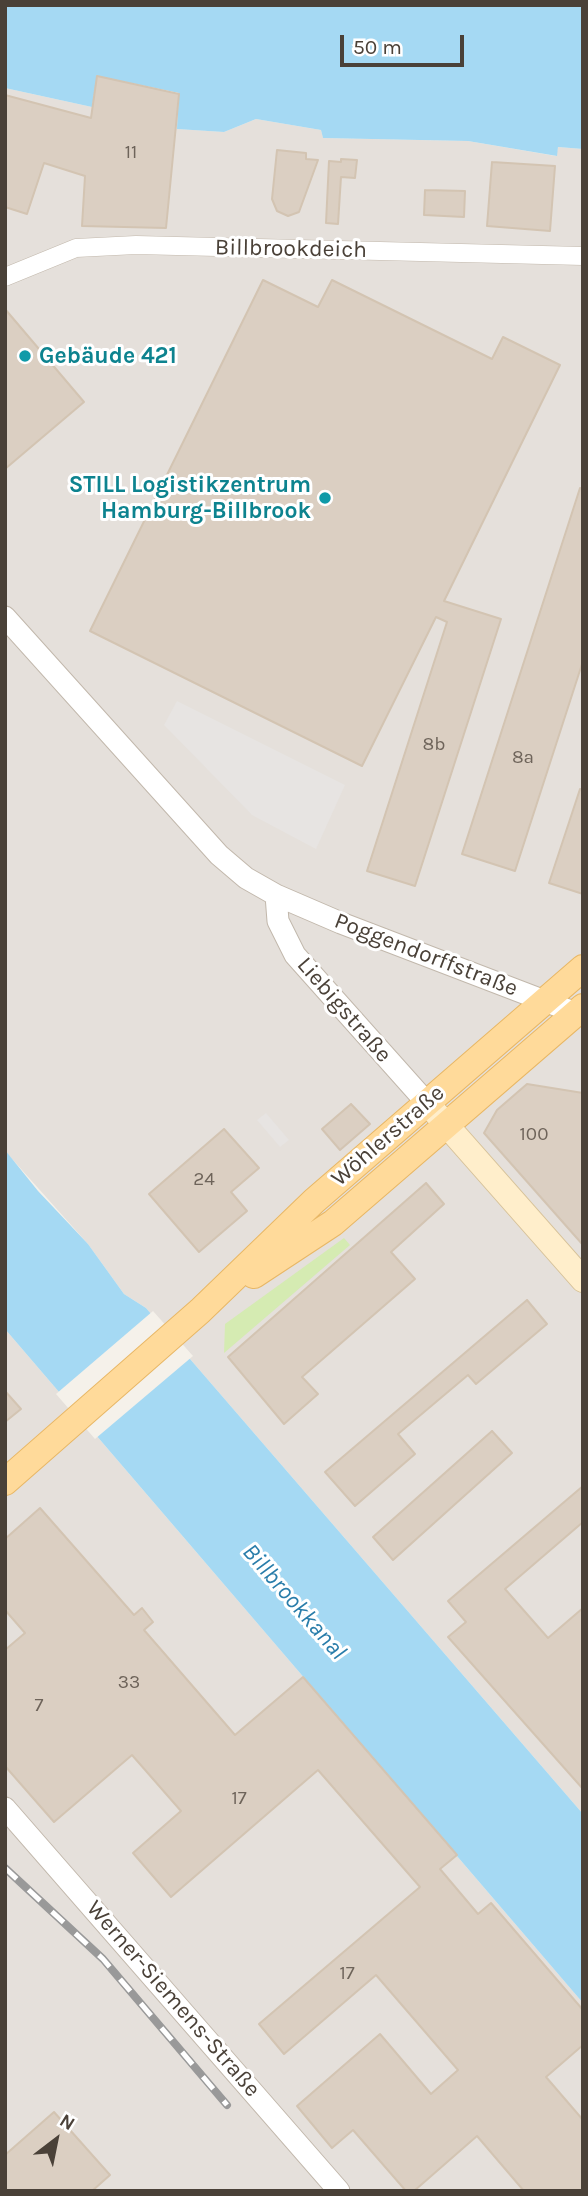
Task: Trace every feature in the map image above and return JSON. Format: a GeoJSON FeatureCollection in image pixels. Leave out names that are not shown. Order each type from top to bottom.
{"type":"FeatureCollection","features":[{"type":"Feature","properties":{"kind":"main road","name":"Wöhlerstraße"},"geometry":{"type":"LineString","coordinates":[[5,1482],[200,1311],[314,1200],[583,968]]}},
{"type":"Feature","properties":{"kind":"main road","name":"Wöhlerstraße"},"geometry":{"type":"LineString","coordinates":[[200,1311],[333,1223],[580,1010]]}},
{"type":"Feature","properties":{"kind":"main road","name":"Liebigstraße"},"geometry":{"type":"LineString","coordinates":[[426,1103],[583,1280]]}},
{"type":"Feature","properties":{"kind":"street","name":"Billbrookdeich"},"geometry":{"type":"LineString","coordinates":[[5,277],[76,248],[136,245],[583,256]]}},
{"type":"Feature","properties":{"kind":"street"},"geometry":{"type":"LineString","coordinates":[[5,617],[219,855],[246,878],[276,895]]}},
{"type":"Feature","properties":{"kind":"street","name":"Poggendorffstraße"},"geometry":{"type":"LineString","coordinates":[[276,895],[545,1001],[580,1010]]}},
{"type":"Feature","properties":{"kind":"street","name":"Liebigstraße"},"geometry":{"type":"LineString","coordinates":[[276,895],[278,920],[295,956],[426,1103]]}},
{"type":"Feature","properties":{"kind":"street","name":"Werner-Siemens-Straße"},"geometry":{"type":"LineString","coordinates":[[5,1808],[339,2191]]}},
{"type":"Feature","properties":{"kind":"shaded area"},"geometry":{"type":"Polygon","coordinates":[[[97,76],[179,94],[178,129],[224,132],[256,119],[321,130],[323,138],[468,141],[556,156],[558,147],[583,149],[583,1814],[146,1308],[124,1294],[88,1244],[5,1151],[5,88],[92,107],[97,76]]]}},
{"type":"Feature","properties":{"kind":"shaded area"},"geometry":{"type":"Polygon","coordinates":[[[177,701],[345,785],[316,849],[252,815],[164,725],[177,701]]]}},
{"type":"Feature","properties":{"kind":"shaded area"},"geometry":{"type":"Polygon","coordinates":[[[266,1113],[289,1140],[280,1147],[257,1120],[266,1113]]]}},
{"type":"Feature","properties":{"kind":"shaded area"},"geometry":{"type":"Polygon","coordinates":[[[5,1329],[583,2003],[583,2191],[5,2191],[5,1329]]]}},
{"type":"Feature","properties":{"kind":"green space"},"geometry":{"type":"Polygon","coordinates":[[[344,1238],[350,1245],[224,1353],[225,1324],[344,1238]]]}},
{"type":"Feature","properties":{"kind":"water"},"geometry":{"type":"Polygon","coordinates":[[[5,5],[583,5],[583,149],[558,147],[557,156],[468,141],[323,138],[321,130],[256,119],[224,132],[177,129],[179,93],[97,76],[92,107],[5,88],[5,5]]]}},
{"type":"Feature","properties":{"kind":"water","name":"Billbrookkanal"},"geometry":{"type":"Polygon","coordinates":[[[5,1150],[38,1191],[88,1244],[124,1294],[146,1308],[583,1814],[583,2003],[5,1329],[5,1150]]]}},
{"type":"Feature","properties":{"kind":"pier"},"geometry":{"type":"Polygon","coordinates":[[[153,1311],[193,1356],[95,1439],[56,1394],[153,1311]]]}},
{"type":"Feature","properties":{"kind":"building"},"geometry":{"type":"Polygon","coordinates":[[[97,76],[179,94],[166,228],[82,226],[85,176],[44,163],[27,214],[5,207],[5,95],[91,118],[97,76]]]}},
{"type":"Feature","properties":{"kind":"building"},"geometry":{"type":"Polygon","coordinates":[[[277,150],[306,153],[306,159],[318,160],[299,212],[288,216],[277,211],[272,199],[277,150]]]}},
{"type":"Feature","properties":{"kind":"building"},"geometry":{"type":"Polygon","coordinates":[[[341,159],[357,160],[355,178],[341,177],[338,224],[326,223],[329,161],[341,162],[341,159]]]}},
{"type":"Feature","properties":{"kind":"building"},"geometry":{"type":"Polygon","coordinates":[[[492,162],[555,166],[550,231],[487,226],[492,162]]]}},
{"type":"Feature","properties":{"kind":"building"},"geometry":{"type":"Polygon","coordinates":[[[425,190],[465,191],[464,217],[424,215],[425,190]]]}},
{"type":"Feature","properties":{"kind":"building","name":"STILL Logistikzentrum Hamburg-Billbrook"},"geometry":{"type":"Polygon","coordinates":[[[263,280],[318,307],[332,280],[492,359],[503,337],[560,365],[444,601],[501,619],[415,886],[367,871],[447,622],[436,617],[362,766],[90,631],[263,280]]]}},
{"type":"Feature","properties":{"kind":"building","name":"Gebäude 421"},"geometry":{"type":"Polygon","coordinates":[[[5,309],[84,402],[5,469],[5,309]]]}},
{"type":"Feature","properties":{"kind":"building"},"geometry":{"type":"Polygon","coordinates":[[[580,488],[583,489],[583,661],[515,871],[462,854],[580,488]]]}},
{"type":"Feature","properties":{"kind":"building"},"geometry":{"type":"Polygon","coordinates":[[[580,789],[583,790],[583,894],[549,883],[580,789]]]}},
{"type":"Feature","properties":{"kind":"building"},"geometry":{"type":"Polygon","coordinates":[[[527,1084],[583,1093],[583,1245],[484,1133],[497,1110],[527,1084]]]}},
{"type":"Feature","properties":{"kind":"building"},"geometry":{"type":"Polygon","coordinates":[[[351,1104],[370,1124],[340,1150],[322,1129],[351,1104]]]}},
{"type":"Feature","properties":{"kind":"building"},"geometry":{"type":"Polygon","coordinates":[[[224,1129],[259,1168],[231,1192],[247,1211],[199,1252],[149,1194],[224,1129]]]}},
{"type":"Feature","properties":{"kind":"building"},"geometry":{"type":"Polygon","coordinates":[[[426,1183],[444,1204],[391,1252],[415,1279],[302,1377],[318,1394],[284,1424],[228,1357],[426,1183]]]}},
{"type":"Feature","properties":{"kind":"building"},"geometry":{"type":"Polygon","coordinates":[[[527,1300],[547,1324],[476,1384],[468,1375],[398,1434],[415,1454],[355,1506],[325,1472],[527,1300]]]}},
{"type":"Feature","properties":{"kind":"building"},"geometry":{"type":"Polygon","coordinates":[[[5,1391],[21,1409],[5,1422],[5,1391]]]}},
{"type":"Feature","properties":{"kind":"building"},"geometry":{"type":"Polygon","coordinates":[[[492,1431],[512,1453],[393,1560],[373,1537],[492,1431]]]}},
{"type":"Feature","properties":{"kind":"building"},"geometry":{"type":"Polygon","coordinates":[[[583,1486],[583,1522],[505,1589],[548,1638],[583,1608],[583,1789],[448,1637],[466,1622],[448,1601],[583,1486]]]}},
{"type":"Feature","properties":{"kind":"building"},"geometry":{"type":"Polygon","coordinates":[[[40,1508],[134,1615],[142,1608],[153,1622],[144,1630],[235,1735],[303,1677],[457,1855],[440,1869],[478,1914],[491,1903],[583,2010],[583,2045],[546,2077],[583,2120],[583,2191],[524,2191],[477,2136],[414,2191],[406,2191],[353,2130],[332,2148],[297,2106],[380,2034],[431,2094],[458,2070],[376,1975],[284,2054],[259,2024],[420,1887],[318,1770],[171,1897],[133,1853],[181,1811],[132,1755],[54,1822],[5,1766],[5,1650],[25,1633],[5,1610],[5,1539],[40,1508]]]}},
{"type":"Feature","properties":{"kind":"building"},"geometry":{"type":"Polygon","coordinates":[[[54,2112],[110,2175],[92,2191],[5,2191],[5,2155],[54,2112]]]}},
{"type":"Feature","properties":{"kind":"railway"},"geometry":{"type":"LineString","coordinates":[[5,1868],[103,1959],[227,2105]]}},
{"type":"Feature","properties":{"kind":"place","name":"Gebäude 421"},"geometry":{"type":"Point","coordinates":[25,356]}},
{"type":"Feature","properties":{"kind":"place","name":"STILL Logistikzentrum Hamburg-Billbrook"},"geometry":{"type":"Point","coordinates":[325,498]}}]}
